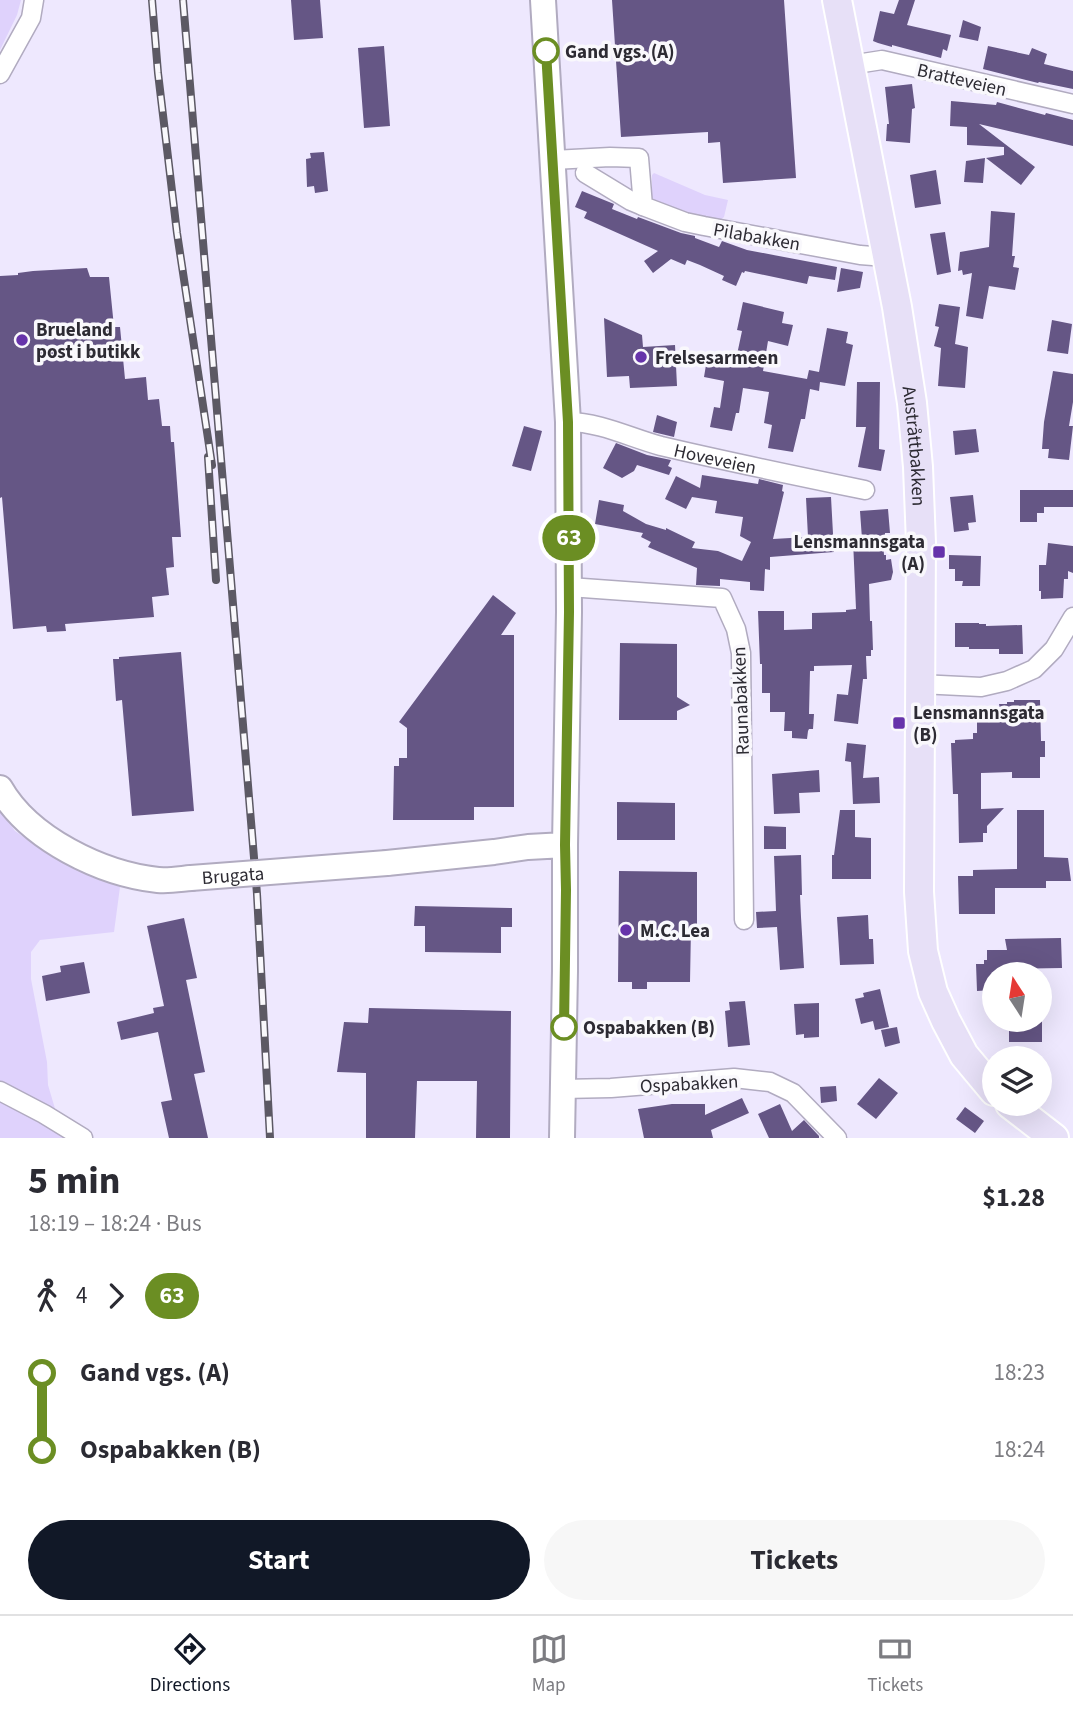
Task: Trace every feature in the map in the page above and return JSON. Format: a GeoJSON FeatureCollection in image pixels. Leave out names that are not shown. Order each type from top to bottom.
{"type":"FeatureCollection","features":[{"type":"Feature","properties":{"kind":"main road"},"geometry":{"type":"LineString","coordinates":[[543,0],[568,422],[569,587],[562,1138]]}},
{"type":"Feature","properties":{"kind":"main road","name":"Austråttbakken"},"geometry":{"type":"LineString","coordinates":[[837,0],[897,307],[912,403],[918,467],[921,543],[919,921],[933,992],[964,1055],[982,1077]]}},
{"type":"Feature","properties":{"kind":"main road","name":"Brugata"},"geometry":{"type":"LineString","coordinates":[[0,788],[23,817],[46,836],[96,864],[159,880],[387,863],[528,846],[565,854]]}},
{"type":"Feature","properties":{"kind":"main road"},"geometry":{"type":"LineString","coordinates":[[1024,1116],[1054,1138]]}},
{"type":"Feature","properties":{"kind":"street"},"geometry":{"type":"LineString","coordinates":[[0,75],[31,18],[34,0]]}},
{"type":"Feature","properties":{"kind":"street","name":"Bratteveien"},"geometry":{"type":"LineString","coordinates":[[850,65],[882,60],[1073,104]]}},
{"type":"Feature","properties":{"kind":"street"},"geometry":{"type":"LineString","coordinates":[[553,160],[639,158],[643,206]]}},
{"type":"Feature","properties":{"kind":"street","name":"Pilabakken"},"geometry":{"type":"LineString","coordinates":[[586,173],[631,201],[695,224],[873,256]]}},
{"type":"Feature","properties":{"kind":"street","name":"Hoveveien"},"geometry":{"type":"LineString","coordinates":[[568,422],[580,422],[736,464],[866,490]]}},
{"type":"Feature","properties":{"kind":"street","name":"Raunabakken"},"geometry":{"type":"LineString","coordinates":[[569,587],[722,598],[736,629],[741,653],[744,920]]}},
{"type":"Feature","properties":{"kind":"street"},"geometry":{"type":"LineString","coordinates":[[920,684],[981,687],[1007,681],[1034,669],[1054,649],[1073,617]]}},
{"type":"Feature","properties":{"kind":"street","name":"Ospabakken"},"geometry":{"type":"LineString","coordinates":[[562,1089],[734,1079],[770,1082],[793,1093],[837,1138]]}},
{"type":"Feature","properties":{"kind":"street"},"geometry":{"type":"LineString","coordinates":[[0,1091],[83,1138]]}},
{"type":"Feature","properties":{"kind":"shaded area"},"geometry":{"type":"Polygon","coordinates":[[[0,0],[21,0],[17,15],[0,50],[0,0]]]}},
{"type":"Feature","properties":{"kind":"shaded area"},"geometry":{"type":"Polygon","coordinates":[[[654,173],[705,195],[728,200],[724,217],[718,222],[711,222],[657,204],[652,197],[654,173]]]}},
{"type":"Feature","properties":{"kind":"shaded area"},"geometry":{"type":"Polygon","coordinates":[[[0,810],[15,831],[56,859],[120,887],[114,932],[40,940],[31,952],[31,979],[47,1062],[48,1085],[56,1112],[84,1128],[87,1138],[0,1138],[0,810]]]}},
{"type":"Feature","properties":{"kind":"building"},"geometry":{"type":"Polygon","coordinates":[[[291,0],[320,0],[323,38],[294,40],[291,0]]]}},
{"type":"Feature","properties":{"kind":"building"},"geometry":{"type":"Polygon","coordinates":[[[612,0],[784,0],[796,178],[723,183],[720,142],[708,143],[708,132],[621,137],[612,0]]]}},
{"type":"Feature","properties":{"kind":"building"},"geometry":{"type":"Polygon","coordinates":[[[899,0],[915,0],[907,25],[951,35],[947,51],[943,49],[941,58],[873,41],[880,11],[894,14],[899,0]]]}},
{"type":"Feature","properties":{"kind":"building"},"geometry":{"type":"Polygon","coordinates":[[[963,20],[981,27],[978,41],[959,37],[963,20]]]}},
{"type":"Feature","properties":{"kind":"building"},"geometry":{"type":"Polygon","coordinates":[[[384,46],[390,126],[364,128],[358,48],[384,46]]]}},
{"type":"Feature","properties":{"kind":"building"},"geometry":{"type":"Polygon","coordinates":[[[988,46],[1029,55],[1032,48],[1047,54],[1044,64],[1073,71],[1073,89],[983,69],[988,46]]]}},
{"type":"Feature","properties":{"kind":"building"},"geometry":{"type":"Polygon","coordinates":[[[912,84],[915,108],[912,109],[910,143],[886,141],[889,124],[885,87],[912,84]]]}},
{"type":"Feature","properties":{"kind":"building"},"geometry":{"type":"Polygon","coordinates":[[[951,101],[996,105],[997,102],[1073,120],[1073,146],[979,124],[1035,167],[1021,185],[986,158],[1004,155],[1004,147],[967,145],[967,127],[950,126],[951,101]]]}},
{"type":"Feature","properties":{"kind":"building"},"geometry":{"type":"Polygon","coordinates":[[[324,152],[328,191],[315,193],[314,186],[307,187],[306,159],[311,158],[310,153],[324,152]]]}},
{"type":"Feature","properties":{"kind":"building"},"geometry":{"type":"Polygon","coordinates":[[[985,158],[983,183],[964,182],[966,161],[985,158]]]}},
{"type":"Feature","properties":{"kind":"building"},"geometry":{"type":"Polygon","coordinates":[[[936,170],[941,204],[915,208],[910,175],[936,170]]]}},
{"type":"Feature","properties":{"kind":"building"},"geometry":{"type":"Polygon","coordinates":[[[582,191],[614,204],[612,209],[695,236],[719,247],[722,241],[747,250],[837,267],[835,280],[809,276],[807,284],[745,271],[736,286],[722,280],[724,276],[700,265],[687,260],[685,265],[671,259],[653,273],[644,261],[658,251],[584,218],[587,212],[575,207],[582,191]]]}},
{"type":"Feature","properties":{"kind":"building"},"geometry":{"type":"Polygon","coordinates":[[[991,211],[1015,213],[1012,256],[1015,256],[1013,267],[1019,268],[1015,290],[989,286],[983,319],[966,316],[972,273],[963,275],[962,270],[958,271],[960,252],[989,247],[991,211]]]}},
{"type":"Feature","properties":{"kind":"building"},"geometry":{"type":"Polygon","coordinates":[[[945,232],[951,272],[937,275],[930,234],[945,232]]]}},
{"type":"Feature","properties":{"kind":"building"},"geometry":{"type":"Polygon","coordinates":[[[87,268],[90,277],[109,277],[114,327],[120,327],[125,379],[146,377],[148,400],[159,399],[162,426],[170,426],[171,442],[174,442],[181,537],[172,537],[174,567],[166,568],[169,595],[152,597],[154,617],[65,624],[66,631],[47,632],[46,626],[13,629],[2,497],[0,498],[0,276],[87,268]]]}},
{"type":"Feature","properties":{"kind":"building"},"geometry":{"type":"Polygon","coordinates":[[[841,268],[863,272],[860,288],[837,292],[841,268]]]}},
{"type":"Feature","properties":{"kind":"building"},"geometry":{"type":"Polygon","coordinates":[[[743,302],[784,312],[782,323],[793,325],[788,346],[768,341],[763,371],[807,379],[809,370],[819,372],[827,328],[848,332],[846,343],[853,345],[845,386],[820,382],[819,391],[810,389],[805,419],[801,419],[793,452],[768,448],[772,425],[764,423],[769,392],[743,388],[739,413],[736,413],[732,431],[710,427],[714,407],[720,408],[724,381],[704,377],[707,359],[735,364],[742,331],[737,330],[743,302]]]}},
{"type":"Feature","properties":{"kind":"building"},"geometry":{"type":"Polygon","coordinates":[[[939,304],[960,307],[955,344],[968,347],[965,388],[938,386],[941,348],[934,346],[939,327],[935,326],[939,304]]]}},
{"type":"Feature","properties":{"kind":"building","name":"Frelsesarmeen"},"geometry":{"type":"Polygon","coordinates":[[[604,318],[642,335],[643,347],[675,345],[677,386],[630,388],[629,376],[607,377],[604,318]]]}},
{"type":"Feature","properties":{"kind":"building"},"geometry":{"type":"Polygon","coordinates":[[[1052,320],[1072,324],[1068,354],[1047,351],[1052,320]]]}},
{"type":"Feature","properties":{"kind":"building"},"geometry":{"type":"Polygon","coordinates":[[[1053,371],[1073,374],[1073,402],[1069,426],[1073,426],[1069,460],[1048,458],[1049,449],[1042,449],[1053,371]]]}},
{"type":"Feature","properties":{"kind":"building"},"geometry":{"type":"Polygon","coordinates":[[[857,382],[880,382],[879,449],[885,450],[881,471],[858,467],[866,427],[856,427],[857,382]]]}},
{"type":"Feature","properties":{"kind":"building"},"geometry":{"type":"Polygon","coordinates":[[[657,415],[677,422],[674,437],[653,432],[657,415]]]}},
{"type":"Feature","properties":{"kind":"building"},"geometry":{"type":"Polygon","coordinates":[[[524,426],[542,431],[531,471],[512,466],[524,426]]]}},
{"type":"Feature","properties":{"kind":"building"},"geometry":{"type":"Polygon","coordinates":[[[976,429],[979,452],[955,455],[953,431],[976,429]]]}},
{"type":"Feature","properties":{"kind":"building"},"geometry":{"type":"Polygon","coordinates":[[[616,443],[647,455],[671,460],[668,466],[672,468],[669,475],[637,465],[634,471],[622,478],[603,468],[616,443]]]}},
{"type":"Feature","properties":{"kind":"building"},"geometry":{"type":"Polygon","coordinates":[[[702,475],[758,484],[759,479],[783,485],[784,492],[773,539],[808,537],[806,498],[831,497],[834,552],[770,557],[770,570],[765,569],[764,591],[750,590],[750,582],[720,579],[720,586],[696,585],[697,568],[648,547],[651,542],[641,537],[643,533],[595,524],[599,500],[624,505],[623,511],[646,524],[666,528],[695,542],[692,548],[718,551],[742,561],[751,542],[740,536],[743,517],[715,513],[717,501],[692,497],[686,509],[665,499],[676,476],[700,488],[702,475]]]}},
{"type":"Feature","properties":{"kind":"building"},"geometry":{"type":"Polygon","coordinates":[[[1020,490],[1073,490],[1073,507],[1044,507],[1044,513],[1037,513],[1037,522],[1020,522],[1020,490]]]}},
{"type":"Feature","properties":{"kind":"building"},"geometry":{"type":"Polygon","coordinates":[[[973,495],[976,522],[968,523],[969,530],[954,532],[950,497],[973,495]]]}},
{"type":"Feature","properties":{"kind":"building"},"geometry":{"type":"Polygon","coordinates":[[[888,509],[890,533],[885,533],[884,555],[886,560],[891,559],[893,572],[891,580],[869,584],[873,650],[871,656],[866,656],[867,679],[863,679],[858,724],[834,721],[837,694],[848,695],[852,665],[814,666],[814,671],[810,671],[809,714],[814,714],[813,729],[809,729],[807,739],[792,738],[792,731],[784,731],[785,712],[770,712],[770,693],[762,693],[758,611],[784,611],[784,630],[812,629],[812,613],[856,609],[853,540],[862,539],[860,511],[888,509]]]}},
{"type":"Feature","properties":{"kind":"building"},"geometry":{"type":"Polygon","coordinates":[[[1048,543],[1073,546],[1073,573],[1068,571],[1068,579],[1064,579],[1063,598],[1041,599],[1039,565],[1046,565],[1048,543]]]}},
{"type":"Feature","properties":{"kind":"building"},"geometry":{"type":"Polygon","coordinates":[[[949,555],[981,556],[980,586],[962,586],[963,581],[955,581],[955,569],[949,569],[949,555]]]}},
{"type":"Feature","properties":{"kind":"building"},"geometry":{"type":"Polygon","coordinates":[[[493,595],[516,613],[501,635],[514,635],[514,807],[474,807],[474,820],[393,820],[394,766],[399,766],[399,758],[407,758],[407,728],[399,722],[493,595]]]}},
{"type":"Feature","properties":{"kind":"building"},"geometry":{"type":"Polygon","coordinates":[[[955,623],[1022,625],[1023,654],[999,654],[999,649],[955,647],[955,623]]]}},
{"type":"Feature","properties":{"kind":"building"},"geometry":{"type":"Polygon","coordinates":[[[620,643],[677,644],[677,697],[690,705],[677,711],[677,720],[619,720],[620,643]]]}},
{"type":"Feature","properties":{"kind":"building"},"geometry":{"type":"Polygon","coordinates":[[[181,652],[194,811],[132,816],[122,700],[116,701],[113,659],[181,652]]]}},
{"type":"Feature","properties":{"kind":"building"},"geometry":{"type":"Polygon","coordinates":[[[1014,700],[1040,700],[1041,741],[1045,741],[1045,757],[1040,757],[1040,778],[1012,778],[1012,772],[981,773],[981,809],[1004,808],[987,826],[987,833],[983,833],[983,842],[959,843],[958,794],[953,794],[951,743],[955,743],[955,740],[973,739],[973,733],[977,733],[977,709],[1000,709],[999,704],[1014,700]]]}},
{"type":"Feature","properties":{"kind":"building"},"geometry":{"type":"Polygon","coordinates":[[[847,743],[866,745],[863,778],[879,777],[880,803],[853,804],[851,762],[845,761],[847,743]]]}},
{"type":"Feature","properties":{"kind":"building"},"geometry":{"type":"Polygon","coordinates":[[[819,770],[820,792],[799,793],[800,813],[774,814],[772,774],[819,770]]]}},
{"type":"Feature","properties":{"kind":"building"},"geometry":{"type":"Polygon","coordinates":[[[617,802],[675,803],[675,840],[617,840],[617,802]]]}},
{"type":"Feature","properties":{"kind":"building"},"geometry":{"type":"Polygon","coordinates":[[[840,810],[855,810],[855,837],[871,838],[871,879],[832,879],[832,855],[840,810]]]}},
{"type":"Feature","properties":{"kind":"building"},"geometry":{"type":"Polygon","coordinates":[[[1017,810],[1044,810],[1044,857],[1068,858],[1071,881],[1046,881],[1046,888],[995,888],[995,914],[959,914],[958,876],[973,876],[973,870],[1017,869],[1017,810]]]}},
{"type":"Feature","properties":{"kind":"building"},"geometry":{"type":"Polygon","coordinates":[[[764,826],[786,827],[786,849],[764,849],[764,826]]]}},
{"type":"Feature","properties":{"kind":"building"},"geometry":{"type":"Polygon","coordinates":[[[801,855],[804,968],[780,970],[777,927],[757,928],[756,912],[776,911],[774,856],[801,855]]]}},
{"type":"Feature","properties":{"kind":"building"},"geometry":{"type":"Polygon","coordinates":[[[619,871],[697,872],[697,927],[691,927],[690,982],[647,982],[647,989],[632,989],[632,982],[618,982],[619,871]]]}},
{"type":"Feature","properties":{"kind":"building"},"geometry":{"type":"Polygon","coordinates":[[[415,906],[512,908],[512,927],[501,927],[501,953],[425,952],[425,926],[414,926],[415,906]]]}},
{"type":"Feature","properties":{"kind":"building"},"geometry":{"type":"Polygon","coordinates":[[[868,915],[874,964],[840,965],[837,917],[868,915]]]}},
{"type":"Feature","properties":{"kind":"building"},"geometry":{"type":"Polygon","coordinates":[[[184,918],[197,978],[186,980],[205,1072],[194,1074],[208,1138],[169,1138],[161,1102],[172,1100],[158,1032],[121,1040],[117,1022],[154,1013],[153,1008],[164,1006],[147,926],[184,918]]]}},
{"type":"Feature","properties":{"kind":"building"},"geometry":{"type":"Polygon","coordinates":[[[1061,938],[1062,968],[1052,968],[1052,962],[984,962],[987,960],[987,950],[1007,950],[1005,939],[1061,938]]]}},
{"type":"Feature","properties":{"kind":"building"},"geometry":{"type":"Polygon","coordinates":[[[84,962],[90,993],[46,1001],[42,976],[61,972],[60,966],[84,962]]]}},
{"type":"Feature","properties":{"kind":"building"},"geometry":{"type":"Polygon","coordinates":[[[976,964],[982,964],[982,991],[977,991],[976,964]]]}},
{"type":"Feature","properties":{"kind":"building"},"geometry":{"type":"Polygon","coordinates":[[[880,989],[889,1027],[875,1030],[873,1021],[861,1024],[855,999],[864,997],[863,993],[880,989]]]}},
{"type":"Feature","properties":{"kind":"building"},"geometry":{"type":"Polygon","coordinates":[[[745,1001],[750,1045],[728,1047],[725,1011],[730,1010],[729,1002],[745,1001]]]}},
{"type":"Feature","properties":{"kind":"building"},"geometry":{"type":"Polygon","coordinates":[[[819,1003],[819,1037],[804,1038],[804,1034],[796,1035],[794,1004],[819,1003]]]}},
{"type":"Feature","properties":{"kind":"building"},"geometry":{"type":"Polygon","coordinates":[[[369,1008],[511,1011],[510,1138],[476,1138],[477,1081],[417,1081],[415,1138],[366,1138],[366,1073],[337,1072],[344,1022],[368,1023],[369,1008]]]}},
{"type":"Feature","properties":{"kind":"building"},"geometry":{"type":"Polygon","coordinates":[[[897,1027],[900,1043],[885,1047],[881,1030],[897,1027]]]}},
{"type":"Feature","properties":{"kind":"building"},"geometry":{"type":"Polygon","coordinates":[[[1009,1032],[1042,1032],[1042,1042],[1009,1042],[1009,1032]]]}},
{"type":"Feature","properties":{"kind":"building"},"geometry":{"type":"Polygon","coordinates":[[[879,1078],[898,1093],[876,1119],[857,1104],[879,1078]]]}},
{"type":"Feature","properties":{"kind":"building"},"geometry":{"type":"Polygon","coordinates":[[[836,1086],[837,1101],[821,1103],[820,1087],[836,1086]]]}},
{"type":"Feature","properties":{"kind":"building"},"geometry":{"type":"Polygon","coordinates":[[[742,1098],[749,1113],[711,1130],[713,1138],[644,1138],[638,1109],[672,1104],[705,1104],[705,1115],[742,1098]]]}},
{"type":"Feature","properties":{"kind":"building"},"geometry":{"type":"Polygon","coordinates":[[[780,1104],[792,1131],[804,1120],[819,1138],[769,1138],[758,1114],[780,1104]]]}},
{"type":"Feature","properties":{"kind":"building"},"geometry":{"type":"Polygon","coordinates":[[[965,1107],[984,1121],[975,1133],[956,1119],[965,1107]]]}},
{"type":"Feature","properties":{"kind":"railway"},"geometry":{"type":"LineString","coordinates":[[152,0],[177,233],[212,465]]}},
{"type":"Feature","properties":{"kind":"railway"},"geometry":{"type":"LineString","coordinates":[[183,0],[257,894],[270,1138]]}},
{"type":"Feature","properties":{"kind":"railway"},"geometry":{"type":"LineString","coordinates":[[208,457],[216,580]]}},
{"type":"Feature","properties":{"kind":"bus line","name":"63"},"geometry":{"type":"LineString","coordinates":[[546,51],[568,422],[569,612],[564,1027]]}},
{"type":"Feature","properties":{"kind":"place","name":"Gand vgs. (A)"},"geometry":{"type":"Point","coordinates":[546,51]}},
{"type":"Feature","properties":{"kind":"place","name":"Brueland post i butikk"},"geometry":{"type":"Point","coordinates":[22,340]}},
{"type":"Feature","properties":{"kind":"place","name":"Frelsesarmeen"},"geometry":{"type":"Point","coordinates":[641,357]}},
{"type":"Feature","properties":{"kind":"place","name":"Lensmannsgata (A)"},"geometry":{"type":"Point","coordinates":[939,552]}},
{"type":"Feature","properties":{"kind":"place","name":"Lensmannsgata (B)"},"geometry":{"type":"Point","coordinates":[899,723]}},
{"type":"Feature","properties":{"kind":"place","name":"M.C. Lea"},"geometry":{"type":"Point","coordinates":[626,930]}},
{"type":"Feature","properties":{"kind":"place","name":"Ospabakken (B)"},"geometry":{"type":"Point","coordinates":[564,1027]}}]}
